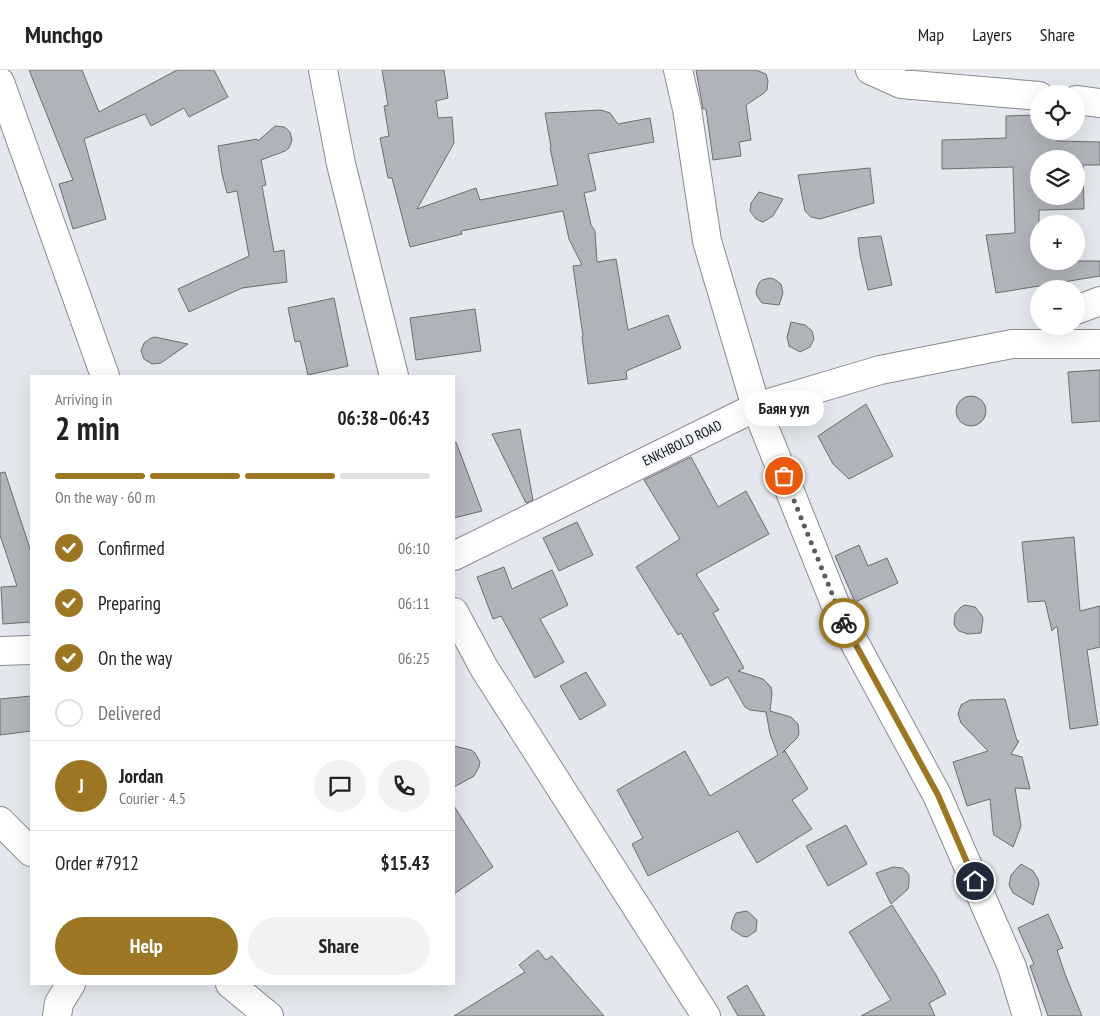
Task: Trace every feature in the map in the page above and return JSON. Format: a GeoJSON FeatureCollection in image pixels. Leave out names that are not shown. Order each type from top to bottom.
{"type":"FeatureCollection","features":[{"type":"Feature","properties":{"kind":"street"},"geometry":{"type":"LineString","coordinates":[[323,70],[341,164],[394,375]]}},
{"type":"Feature","properties":{"kind":"street"},"geometry":{"type":"LineString","coordinates":[[678,70],[687,108],[708,241],[756,407],[840,616],[938,795],[1012,967],[1027,1016]]}},
{"type":"Feature","properties":{"kind":"street"},"geometry":{"type":"LineString","coordinates":[[870,70],[901,84],[1030,95]]}},
{"type":"Feature","properties":{"kind":"street"},"geometry":{"type":"LineString","coordinates":[[0,82],[105,375]]}},
{"type":"Feature","properties":{"kind":"street"},"geometry":{"type":"LineString","coordinates":[[1085,101],[1100,102]]}},
{"type":"Feature","properties":{"kind":"street"},"geometry":{"type":"LineString","coordinates":[[1085,306],[1100,300]]}},
{"type":"Feature","properties":{"kind":"street"},"geometry":{"type":"LineString","coordinates":[[1012,344],[1030,333]]}},
{"type":"Feature","properties":{"kind":"street","name":"ENKHBOLD ROAD"},"geometry":{"type":"LineString","coordinates":[[455,556],[756,407],[880,370],[1012,344],[1100,344]]}},
{"type":"Feature","properties":{"kind":"street"},"geometry":{"type":"LineString","coordinates":[[455,614],[484,668],[706,1016]]}},
{"type":"Feature","properties":{"kind":"street"},"geometry":{"type":"LineString","coordinates":[[0,651],[30,650]]}},
{"type":"Feature","properties":{"kind":"street"},"geometry":{"type":"LineString","coordinates":[[0,821],[30,851]]}},
{"type":"Feature","properties":{"kind":"street"},"geometry":{"type":"LineString","coordinates":[[57,1016],[59,1003],[70,985]]}},
{"type":"Feature","properties":{"kind":"street"},"geometry":{"type":"LineString","coordinates":[[231,985],[269,1016]]}},
{"type":"Feature","properties":{"kind":"building"},"geometry":{"type":"Polygon","coordinates":[[[29,70],[82,70],[99,112],[177,70],[214,70],[228,97],[189,117],[184,108],[151,126],[145,114],[84,139],[106,219],[73,229],[59,184],[73,180],[29,70]]]}},
{"type":"Feature","properties":{"kind":"building"},"geometry":{"type":"Polygon","coordinates":[[[382,70],[444,70],[448,98],[436,101],[438,118],[452,117],[454,143],[417,209],[476,188],[480,200],[558,185],[545,113],[601,110],[610,113],[618,124],[650,118],[654,142],[588,154],[596,190],[584,193],[591,225],[595,231],[597,262],[616,259],[628,330],[668,315],[681,348],[626,371],[627,379],[588,384],[573,266],[582,265],[569,239],[563,211],[461,231],[462,234],[410,247],[392,178],[388,178],[380,138],[389,136],[384,106],[388,105],[382,70]]]}},
{"type":"Feature","properties":{"kind":"building"},"geometry":{"type":"Polygon","coordinates":[[[696,70],[756,70],[766,74],[768,81],[767,90],[746,105],[751,140],[739,142],[741,156],[713,160],[706,109],[703,109],[696,70]]]}},
{"type":"Feature","properties":{"kind":"building"},"geometry":{"type":"Polygon","coordinates":[[[1030,115],[1030,140],[1100,142],[1100,165],[1085,165],[1085,150],[1030,150],[1030,205],[1084,205],[1084,209],[1039,210],[1039,215],[1030,215],[1030,270],[1085,270],[1085,261],[1100,261],[1100,276],[1076,280],[1030,280],[1030,287],[996,293],[986,235],[1015,233],[1013,167],[942,169],[942,140],[1006,138],[1006,116],[1030,115]]]}},
{"type":"Feature","properties":{"kind":"building"},"geometry":{"type":"Polygon","coordinates":[[[275,126],[287,129],[292,140],[289,148],[285,151],[261,160],[266,185],[262,186],[274,252],[284,250],[287,282],[242,288],[189,312],[178,289],[249,256],[237,191],[227,193],[218,146],[257,139],[258,141],[275,126]]]}},
{"type":"Feature","properties":{"kind":"building"},"geometry":{"type":"Polygon","coordinates":[[[870,168],[874,203],[820,219],[811,217],[805,211],[798,175],[870,168]]]}},
{"type":"Feature","properties":{"kind":"building"},"geometry":{"type":"Polygon","coordinates":[[[759,192],[783,199],[773,216],[763,222],[756,219],[750,211],[751,203],[759,192]]]}},
{"type":"Feature","properties":{"kind":"building"},"geometry":{"type":"Polygon","coordinates":[[[881,236],[892,285],[868,290],[858,238],[881,236]]]}},
{"type":"Feature","properties":{"kind":"building"},"geometry":{"type":"Polygon","coordinates":[[[770,278],[781,284],[783,293],[779,305],[762,303],[757,296],[756,291],[759,283],[770,278]]]}},
{"type":"Feature","properties":{"kind":"building"},"geometry":{"type":"Polygon","coordinates":[[[334,298],[348,366],[308,375],[300,341],[295,342],[288,308],[334,298]]]}},
{"type":"Feature","properties":{"kind":"building"},"geometry":{"type":"Polygon","coordinates":[[[475,309],[481,351],[416,360],[410,318],[475,309]]]}},
{"type":"Feature","properties":{"kind":"building"},"geometry":{"type":"Polygon","coordinates":[[[791,322],[805,325],[812,331],[814,339],[810,347],[800,352],[789,346],[787,337],[791,322]]]}},
{"type":"Feature","properties":{"kind":"building"},"geometry":{"type":"Polygon","coordinates":[[[155,337],[188,344],[161,363],[152,364],[144,359],[141,351],[144,343],[155,337]]]}},
{"type":"Feature","properties":{"kind":"building"},"geometry":{"type":"Polygon","coordinates":[[[1100,370],[1100,421],[1072,423],[1068,372],[1100,370]]]}},
{"type":"Feature","properties":{"kind":"building"},"geometry":{"type":"Polygon","coordinates":[[[971,396],[981,401],[986,411],[981,421],[971,426],[961,421],[956,411],[961,401],[971,396]]]}},
{"type":"Feature","properties":{"kind":"building"},"geometry":{"type":"Polygon","coordinates":[[[866,404],[893,456],[849,479],[833,464],[818,436],[866,404]]]}},
{"type":"Feature","properties":{"kind":"building"},"geometry":{"type":"Polygon","coordinates":[[[520,429],[533,500],[526,503],[492,434],[520,429]]]}},
{"type":"Feature","properties":{"kind":"building"},"geometry":{"type":"Polygon","coordinates":[[[455,442],[482,511],[455,518],[455,442]]]}},
{"type":"Feature","properties":{"kind":"building"},"geometry":{"type":"Polygon","coordinates":[[[691,457],[718,507],[746,491],[769,534],[696,574],[719,610],[713,613],[744,668],[738,671],[763,679],[771,687],[770,711],[791,717],[798,724],[799,734],[797,738],[782,753],[785,751],[808,789],[792,800],[812,829],[757,863],[738,831],[648,876],[632,844],[643,838],[617,790],[685,751],[710,796],[778,755],[770,734],[766,712],[750,710],[745,707],[728,677],[711,686],[681,633],[678,635],[636,567],[680,539],[644,480],[691,457]]]}},
{"type":"Feature","properties":{"kind":"building"},"geometry":{"type":"Polygon","coordinates":[[[5,472],[30,549],[30,622],[3,624],[1,587],[17,586],[0,535],[0,473],[5,472]]]}},
{"type":"Feature","properties":{"kind":"building"},"geometry":{"type":"Polygon","coordinates":[[[577,522],[593,555],[559,571],[543,538],[577,522]]]}},
{"type":"Feature","properties":{"kind":"building"},"geometry":{"type":"Polygon","coordinates":[[[1074,537],[1080,611],[1100,606],[1100,647],[1087,650],[1098,725],[1070,729],[1057,626],[1052,631],[1045,601],[1028,602],[1022,542],[1074,537]]]}},
{"type":"Feature","properties":{"kind":"building"},"geometry":{"type":"Polygon","coordinates":[[[859,545],[868,566],[887,558],[898,583],[855,602],[835,556],[859,545]]]}},
{"type":"Feature","properties":{"kind":"building"},"geometry":{"type":"Polygon","coordinates":[[[504,567],[512,589],[552,570],[568,605],[540,619],[564,662],[535,678],[501,616],[493,619],[477,577],[504,567]]]}},
{"type":"Feature","properties":{"kind":"building"},"geometry":{"type":"Polygon","coordinates":[[[965,605],[975,607],[981,614],[983,619],[981,633],[968,634],[956,628],[954,624],[955,614],[965,605]]]}},
{"type":"Feature","properties":{"kind":"building"},"geometry":{"type":"Polygon","coordinates":[[[586,672],[606,705],[580,720],[560,686],[586,672]]]}},
{"type":"Feature","properties":{"kind":"building"},"geometry":{"type":"Polygon","coordinates":[[[30,696],[30,731],[0,735],[0,699],[30,696]]]}},
{"type":"Feature","properties":{"kind":"building"},"geometry":{"type":"Polygon","coordinates":[[[1005,699],[1017,741],[1019,741],[1011,754],[1022,757],[1030,789],[1015,788],[1021,826],[1013,847],[994,835],[990,799],[967,806],[953,762],[988,751],[961,723],[958,714],[961,705],[970,700],[1005,699]]]}},
{"type":"Feature","properties":{"kind":"building"},"geometry":{"type":"Polygon","coordinates":[[[455,746],[471,750],[475,753],[480,762],[474,776],[455,786],[455,746]]]}},
{"type":"Feature","properties":{"kind":"building"},"geometry":{"type":"Polygon","coordinates":[[[455,808],[493,867],[455,893],[455,808]]]}},
{"type":"Feature","properties":{"kind":"building"},"geometry":{"type":"Polygon","coordinates":[[[846,825],[867,864],[828,886],[806,846],[846,825]]]}},
{"type":"Feature","properties":{"kind":"building"},"geometry":{"type":"Polygon","coordinates":[[[1021,864],[1033,871],[1038,879],[1039,884],[1033,905],[1013,893],[1009,885],[1011,875],[1021,864]]]}},
{"type":"Feature","properties":{"kind":"building"},"geometry":{"type":"Polygon","coordinates":[[[893,867],[902,868],[906,871],[909,875],[909,884],[908,889],[891,904],[876,873],[893,867]]]}},
{"type":"Feature","properties":{"kind":"building"},"geometry":{"type":"Polygon","coordinates":[[[892,905],[946,994],[929,1003],[935,1016],[861,1016],[891,1000],[849,932],[892,905]]]}},
{"type":"Feature","properties":{"kind":"building"},"geometry":{"type":"Polygon","coordinates":[[[747,911],[757,920],[756,931],[747,937],[731,929],[736,913],[747,911]]]}},
{"type":"Feature","properties":{"kind":"building"},"geometry":{"type":"Polygon","coordinates":[[[1048,914],[1063,948],[1057,950],[1082,1016],[1048,1016],[1030,966],[1034,964],[1018,928],[1048,914]]]}},
{"type":"Feature","properties":{"kind":"building"},"geometry":{"type":"Polygon","coordinates":[[[538,950],[546,960],[552,956],[604,1016],[454,1016],[525,972],[519,965],[538,950]]]}},
{"type":"Feature","properties":{"kind":"building"},"geometry":{"type":"Polygon","coordinates":[[[747,985],[765,1016],[738,1016],[727,997],[747,985]]]}},
{"type":"Feature","properties":{"kind":"way so far"},"geometry":{"type":"LineString","coordinates":[[784,476],[844,623]]}},
{"type":"Feature","properties":{"kind":"place","name":"Баян уул"},"geometry":{"type":"Point","coordinates":[784,476]}},
{"type":"Feature","properties":{"kind":"route"},"geometry":{"type":"LineString","coordinates":[[844,623],[938,795],[975,881]]}}]}
